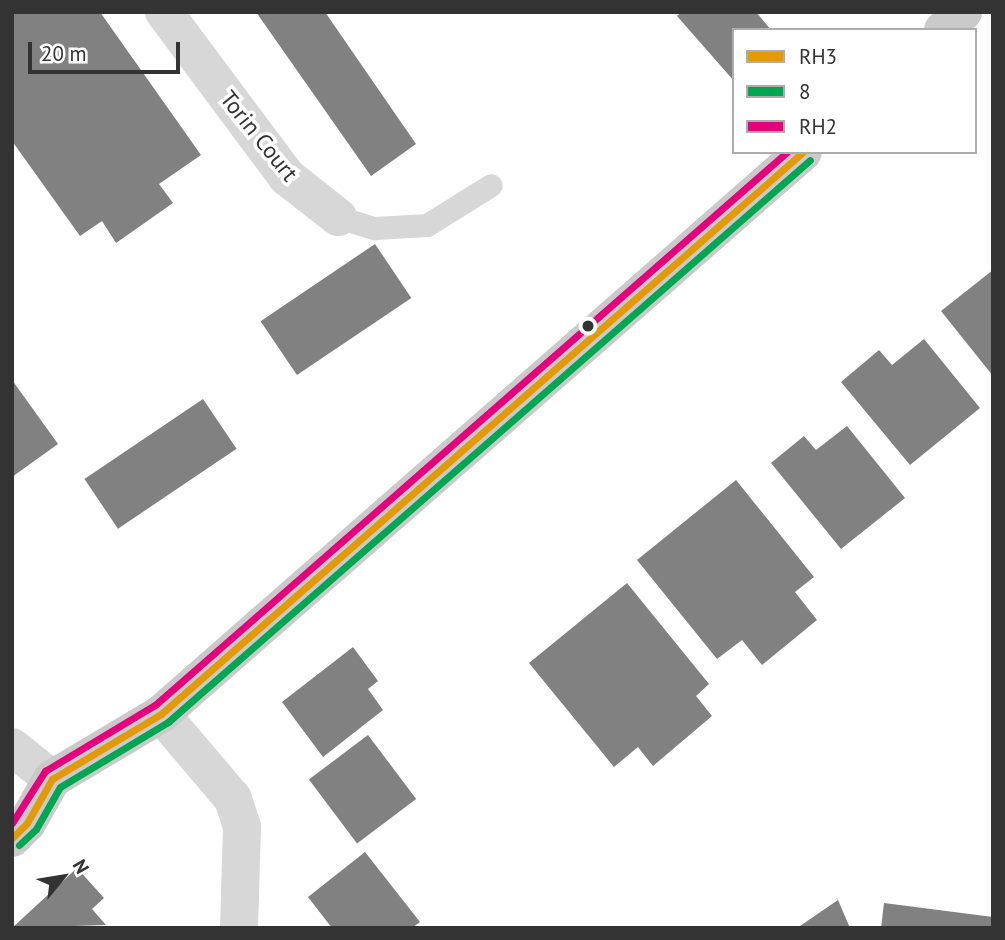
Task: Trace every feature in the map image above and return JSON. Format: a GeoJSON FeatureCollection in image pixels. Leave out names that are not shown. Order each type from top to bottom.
{"type":"FeatureCollection","features":[{"type":"Feature","properties":{"kind":"main road"},"geometry":{"type":"LineString","coordinates":[[12,838],[27,823],[52,779],[161,714],[801,154]]}},
{"type":"Feature","properties":{"kind":"street","name":"Torin Court"},"geometry":{"type":"LineString","coordinates":[[164,12],[287,177],[338,217]]}},
{"type":"Feature","properties":{"kind":"street"},"geometry":{"type":"LineString","coordinates":[[161,714],[233,799],[242,827],[239,928]]}},
{"type":"Feature","properties":{"kind":"street"},"geometry":{"type":"LineString","coordinates":[[12,747],[52,779]]}},
{"type":"Feature","properties":{"kind":"lane"},"geometry":{"type":"LineString","coordinates":[[338,217],[375,228],[426,225],[491,185]]}},
{"type":"Feature","properties":{"kind":"building"},"geometry":{"type":"Polygon","coordinates":[[[12,12],[100,12],[201,155],[159,184],[173,203],[116,243],[102,221],[80,236],[12,141],[12,12]]]}},
{"type":"Feature","properties":{"kind":"building"},"geometry":{"type":"Polygon","coordinates":[[[256,12],[325,12],[416,144],[371,176],[256,12]]]}},
{"type":"Feature","properties":{"kind":"building"},"geometry":{"type":"Polygon","coordinates":[[[682,12],[756,12],[769,28],[732,28],[732,79],[677,16],[682,12]]]}},
{"type":"Feature","properties":{"kind":"building"},"geometry":{"type":"Polygon","coordinates":[[[375,244],[411,298],[297,375],[261,321],[375,244]]]}},
{"type":"Feature","properties":{"kind":"building"},"geometry":{"type":"Polygon","coordinates":[[[993,270],[993,376],[941,311],[993,270]]]}},
{"type":"Feature","properties":{"kind":"building"},"geometry":{"type":"Polygon","coordinates":[[[924,339],[980,408],[910,465],[841,382],[879,350],[892,365],[924,339]]]}},
{"type":"Feature","properties":{"kind":"building"},"geometry":{"type":"Polygon","coordinates":[[[12,380],[58,444],[12,477],[12,380]]]}},
{"type":"Feature","properties":{"kind":"building"},"geometry":{"type":"Polygon","coordinates":[[[203,399],[237,449],[118,529],[84,479],[203,399]]]}},
{"type":"Feature","properties":{"kind":"building"},"geometry":{"type":"Polygon","coordinates":[[[847,426],[905,498],[841,549],[771,463],[804,436],[816,450],[847,426]]]}},
{"type":"Feature","properties":{"kind":"building"},"geometry":{"type":"Polygon","coordinates":[[[736,480],[814,577],[795,592],[817,620],[762,665],[742,640],[717,659],[637,560],[736,480]]]}},
{"type":"Feature","properties":{"kind":"building"},"geometry":{"type":"Polygon","coordinates":[[[627,583],[709,684],[696,696],[712,716],[653,766],[638,747],[614,767],[529,663],[627,583]]]}},
{"type":"Feature","properties":{"kind":"building"},"geometry":{"type":"Polygon","coordinates":[[[353,647],[378,681],[368,689],[383,710],[323,757],[282,702],[353,647]]]}},
{"type":"Feature","properties":{"kind":"building"},"geometry":{"type":"Polygon","coordinates":[[[368,735],[416,799],[357,843],[309,780],[368,735]]]}},
{"type":"Feature","properties":{"kind":"building"},"geometry":{"type":"Polygon","coordinates":[[[365,852],[420,922],[412,928],[332,928],[308,897],[365,852]]]}},
{"type":"Feature","properties":{"kind":"building"},"geometry":{"type":"Polygon","coordinates":[[[77,868],[104,898],[92,909],[106,925],[12,928],[77,868]]]}},
{"type":"Feature","properties":{"kind":"building"},"geometry":{"type":"Polygon","coordinates":[[[838,900],[850,928],[797,928],[838,900]]]}},
{"type":"Feature","properties":{"kind":"building"},"geometry":{"type":"Polygon","coordinates":[[[884,903],[993,917],[993,928],[881,928],[884,903]]]}},
{"type":"Feature","properties":{"kind":"transit line","name":"RH2"},"geometry":{"type":"LineString","coordinates":[[12,823],[45,771],[155,705],[785,154]]}},
{"type":"Feature","properties":{"kind":"transit line","name":"RH3"},"geometry":{"type":"LineString","coordinates":[[12,838],[27,823],[52,779],[161,714],[801,154]]}},
{"type":"Feature","properties":{"kind":"transit line","name":"8"},"geometry":{"type":"LineString","coordinates":[[19,845],[36,829],[60,787],[168,722],[810,160]]}}]}
